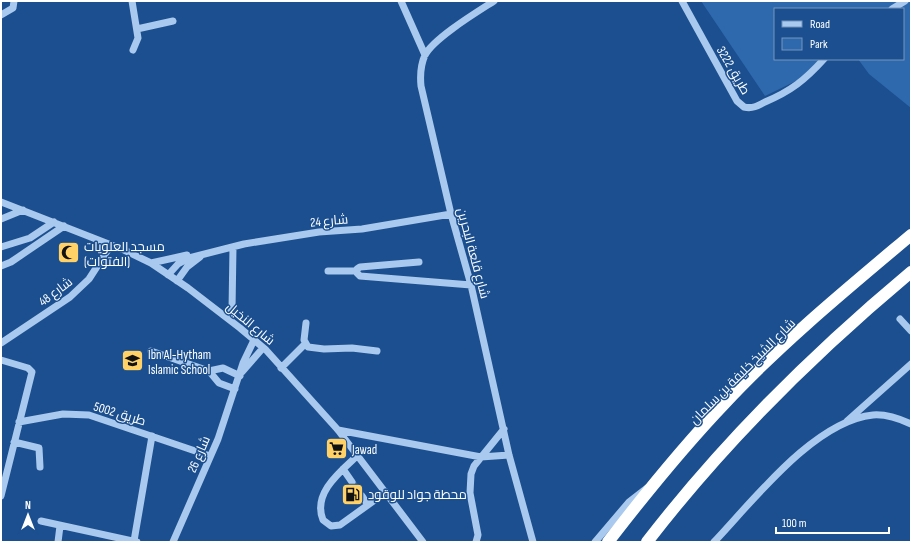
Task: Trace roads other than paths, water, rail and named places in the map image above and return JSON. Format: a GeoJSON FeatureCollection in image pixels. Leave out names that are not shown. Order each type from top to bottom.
{"type":"FeatureCollection","features":[{"type":"Feature","properties":{"kind":"highway","name":"شارع الشيخ خليفة بن سلمان"},"geometry":{"type":"LineString","coordinates":[[608,542],[652,485],[725,403],[847,290],[911,235]]}},
{"type":"Feature","properties":{"kind":"highway"},"geometry":{"type":"LineString","coordinates":[[648,542],[666,518],[746,425],[794,377],[866,310],[911,272]]}},
{"type":"Feature","properties":{"kind":"highway"},"geometry":{"type":"LineString","coordinates":[[652,542],[666,518]]}},
{"type":"Feature","properties":{"kind":"street"},"geometry":{"type":"LineString","coordinates":[[1,16],[13,8],[14,1]]}},
{"type":"Feature","properties":{"kind":"street"},"geometry":{"type":"LineString","coordinates":[[132,1],[137,29],[137,43],[133,50]]}},
{"type":"Feature","properties":{"kind":"street"},"geometry":{"type":"LineString","coordinates":[[401,1],[425,55]]}},
{"type":"Feature","properties":{"kind":"street"},"geometry":{"type":"LineString","coordinates":[[425,55],[430,48],[454,29],[494,1]]}},
{"type":"Feature","properties":{"kind":"street","name":"طريق 3222"},"geometry":{"type":"LineString","coordinates":[[682,1],[737,101],[744,108],[754,107],[785,93],[800,83],[823,60]]}},
{"type":"Feature","properties":{"kind":"street"},"geometry":{"type":"LineString","coordinates":[[894,8],[905,1]]}},
{"type":"Feature","properties":{"kind":"street"},"geometry":{"type":"LineString","coordinates":[[137,29],[173,21]]}},
{"type":"Feature","properties":{"kind":"street","name":"شارع قلعة البحرين"},"geometry":{"type":"LineString","coordinates":[[425,55],[422,67],[421,86],[451,214],[471,285],[510,455],[533,542]]}},
{"type":"Feature","properties":{"kind":"street","name":"شارع النخيل"},"geometry":{"type":"LineString","coordinates":[[1,202],[111,245],[150,263],[227,318],[263,348],[338,430],[386,492],[420,541]]}},
{"type":"Feature","properties":{"kind":"street"},"geometry":{"type":"LineString","coordinates":[[1,220],[23,210]]}},
{"type":"Feature","properties":{"kind":"street","name":"شارع 24"},"geometry":{"type":"LineString","coordinates":[[168,275],[183,260],[233,246],[319,232],[362,229],[451,214]]}},
{"type":"Feature","properties":{"kind":"street"},"geometry":{"type":"LineString","coordinates":[[1,247],[30,238],[54,222]]}},
{"type":"Feature","properties":{"kind":"street"},"geometry":{"type":"LineString","coordinates":[[1,266],[11,262],[64,226]]}},
{"type":"Feature","properties":{"kind":"street","name":"شارع 48"},"geometry":{"type":"LineString","coordinates":[[1,343],[70,297],[97,269],[111,245]]}},
{"type":"Feature","properties":{"kind":"street"},"geometry":{"type":"LineString","coordinates":[[227,318],[232,310],[233,246]]}},
{"type":"Feature","properties":{"kind":"street"},"geometry":{"type":"LineString","coordinates":[[150,263],[209,252]]}},
{"type":"Feature","properties":{"kind":"street","name":"شارع 24"},"geometry":{"type":"LineString","coordinates":[[177,281],[194,261],[209,252]]}},
{"type":"Feature","properties":{"kind":"street"},"geometry":{"type":"LineString","coordinates":[[328,271],[357,271],[360,267],[419,262]]}},
{"type":"Feature","properties":{"kind":"street"},"geometry":{"type":"LineString","coordinates":[[357,271],[360,276],[471,285]]}},
{"type":"Feature","properties":{"kind":"street"},"geometry":{"type":"LineString","coordinates":[[900,319],[911,331]]}},
{"type":"Feature","properties":{"kind":"street"},"geometry":{"type":"LineString","coordinates":[[306,323],[304,337],[305,344],[308,347],[317,349],[352,348],[377,350]]}},
{"type":"Feature","properties":{"kind":"street","name":"شارع 26"},"geometry":{"type":"LineString","coordinates":[[173,542],[210,456],[243,363],[254,340]]}},
{"type":"Feature","properties":{"kind":"street"},"geometry":{"type":"LineString","coordinates":[[281,368],[305,344]]}},
{"type":"Feature","properties":{"kind":"street","name":"شارع 26"},"geometry":{"type":"LineString","coordinates":[[240,375],[263,348]]}},
{"type":"Feature","properties":{"kind":"street"},"geometry":{"type":"LineString","coordinates":[[151,351],[209,371],[223,368],[240,375]]}},
{"type":"Feature","properties":{"kind":"street"},"geometry":{"type":"LineString","coordinates":[[1,360],[28,368],[32,372],[1,496]]}},
{"type":"Feature","properties":{"kind":"street"},"geometry":{"type":"LineString","coordinates":[[714,542],[794,457],[824,435],[843,424],[911,364]]}},
{"type":"Feature","properties":{"kind":"street"},"geometry":{"type":"LineString","coordinates":[[209,371],[219,383],[235,389]]}},
{"type":"Feature","properties":{"kind":"street","name":"طريق 5002"},"geometry":{"type":"LineString","coordinates":[[19,422],[63,414],[89,415],[210,456]]}},
{"type":"Feature","properties":{"kind":"street"},"geometry":{"type":"LineString","coordinates":[[843,424],[874,415],[900,419],[911,424]]}},
{"type":"Feature","properties":{"kind":"street"},"geometry":{"type":"LineString","coordinates":[[476,542],[478,535],[469,482],[474,466],[504,429]]}},
{"type":"Feature","properties":{"kind":"street"},"geometry":{"type":"LineString","coordinates":[[338,430],[481,457],[510,455]]}},
{"type":"Feature","properties":{"kind":"street"},"geometry":{"type":"LineString","coordinates":[[41,522],[136,542],[152,436]]}},
{"type":"Feature","properties":{"kind":"street"},"geometry":{"type":"LineString","coordinates":[[14,442],[39,448],[40,467]]}},
{"type":"Feature","properties":{"kind":"street"},"geometry":{"type":"LineString","coordinates":[[358,455],[329,484],[325,491],[321,506],[323,520],[331,526],[337,527],[386,492]]}},
{"type":"Feature","properties":{"kind":"street"},"geometry":{"type":"LineString","coordinates":[[343,469],[352,482]]}},
{"type":"Feature","properties":{"kind":"street"},"geometry":{"type":"LineString","coordinates":[[595,542],[635,496],[652,485]]}},
{"type":"Feature","properties":{"kind":"street"},"geometry":{"type":"LineString","coordinates":[[362,496],[368,505]]}},
{"type":"Feature","properties":{"kind":"street"},"geometry":{"type":"LineString","coordinates":[[58,542],[60,526]]}},
{"type":"Feature","properties":{"kind":"tunnel"},"geometry":{"type":"LineString","coordinates":[[352,482],[362,496]]}},
{"type":"Feature","properties":{"kind":"place","name":"مسجد العلويات (الفتوات)"},"geometry":{"type":"Point","coordinates":[69,253]}},
{"type":"Feature","properties":{"kind":"place","name":"Ibn Al-Hytham Islamic School"},"geometry":{"type":"Point","coordinates":[133,361]}},
{"type":"Feature","properties":{"kind":"place","name":"Jawad"},"geometry":{"type":"Point","coordinates":[336,449]}},
{"type":"Feature","properties":{"kind":"place","name":"محطة جواد للوقود"},"geometry":{"type":"Point","coordinates":[352,494]}}]}
